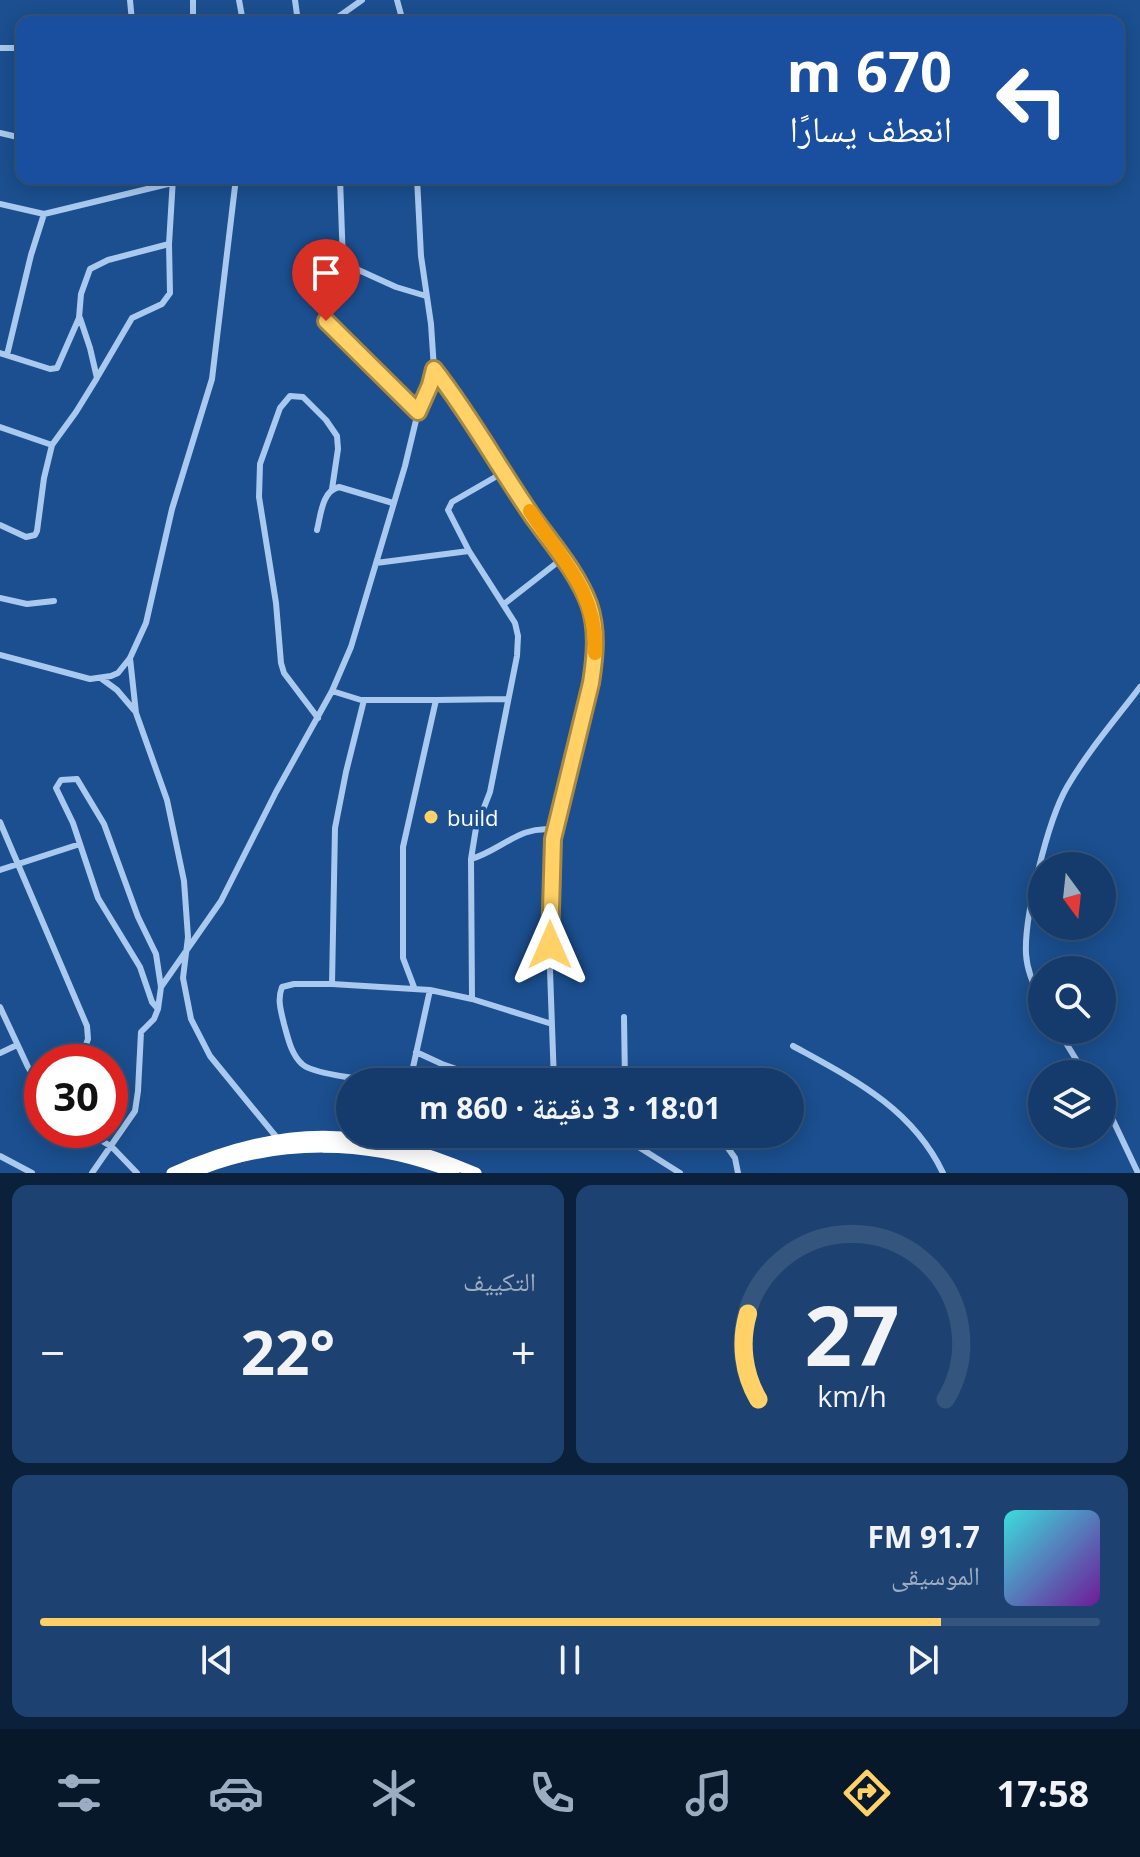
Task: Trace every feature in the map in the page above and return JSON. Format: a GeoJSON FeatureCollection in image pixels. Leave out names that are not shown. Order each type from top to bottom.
{"type":"FeatureCollection","features":[{"type":"Feature","properties":{"kind":"highway"},"geometry":{"type":"LineString","coordinates":[[172,1173],[229,1150],[309,1136],[352,1137],[396,1144],[476,1173]]}},
{"type":"Feature","properties":{"kind":"highway"},"geometry":{"type":"LineString","coordinates":[[192,1173],[265,1151],[319,1146],[390,1153],[424,1160],[454,1173]]}},
{"type":"Feature","properties":{"kind":"street"},"geometry":{"type":"LineString","coordinates":[[339,16],[362,0]]}},
{"type":"Feature","properties":{"kind":"street"},"geometry":{"type":"LineString","coordinates":[[0,204],[44,214],[157,184]]}},
{"type":"Feature","properties":{"kind":"street"},"geometry":{"type":"LineString","coordinates":[[0,525],[26,537],[35,535],[52,445],[76,412],[132,318],[167,300],[170,288],[172,184]]}},
{"type":"Feature","properties":{"kind":"street"},"geometry":{"type":"LineString","coordinates":[[0,655],[101,679],[118,673],[130,658],[146,623],[172,509],[212,379],[235,184]]}},
{"type":"Feature","properties":{"kind":"street"},"geometry":{"type":"LineString","coordinates":[[340,184],[343,263],[325,310],[326,321],[418,412]]}},
{"type":"Feature","properties":{"kind":"street"},"geometry":{"type":"LineString","coordinates":[[161,987],[221,901],[332,691],[351,647],[418,412],[434,369],[417,184]]}},
{"type":"Feature","properties":{"kind":"street"},"geometry":{"type":"LineString","coordinates":[[44,214],[4,354],[54,369],[60,363],[79,318],[81,294],[90,269],[108,260],[169,244]]}},
{"type":"Feature","properties":{"kind":"street"},"geometry":{"type":"LineString","coordinates":[[343,263],[396,287],[426,296]]}},
{"type":"Feature","properties":{"kind":"street"},"geometry":{"type":"LineString","coordinates":[[79,318],[97,378]]}},
{"type":"Feature","properties":{"kind":"street"},"geometry":{"type":"LineString","coordinates":[[434,369],[563,558],[589,603],[595,639],[591,683],[554,830],[550,875],[554,1068]]}},
{"type":"Feature","properties":{"kind":"street"},"geometry":{"type":"LineString","coordinates":[[318,718],[298,693],[281,663],[276,603],[259,497],[263,454],[280,408],[290,396],[303,397],[337,436],[332,489]]}},
{"type":"Feature","properties":{"kind":"street"},"geometry":{"type":"LineString","coordinates":[[0,427],[52,445]]}},
{"type":"Feature","properties":{"kind":"street"},"geometry":{"type":"LineString","coordinates":[[472,999],[471,859],[476,828],[490,792],[517,656],[518,636],[515,623],[449,516],[450,504],[504,472]]}},
{"type":"Feature","properties":{"kind":"street"},"geometry":{"type":"LineString","coordinates":[[317,530],[327,493],[332,489],[339,487],[393,503]]}},
{"type":"Feature","properties":{"kind":"street"},"geometry":{"type":"LineString","coordinates":[[376,563],[469,551]]}},
{"type":"Feature","properties":{"kind":"street"},"geometry":{"type":"LineString","coordinates":[[504,604],[563,558]]}},
{"type":"Feature","properties":{"kind":"street"},"geometry":{"type":"LineString","coordinates":[[0,598],[27,604],[54,601]]}},
{"type":"Feature","properties":{"kind":"street"},"geometry":{"type":"LineString","coordinates":[[130,658],[136,713],[160,775],[179,853],[187,909],[183,978],[185,999],[199,1038],[210,1056],[278,1139]]}},
{"type":"Feature","properties":{"kind":"street"},"geometry":{"type":"LineString","coordinates":[[101,679],[124,697],[136,713]]}},
{"type":"Feature","properties":{"kind":"street"},"geometry":{"type":"LineString","coordinates":[[1028,965],[1026,942],[1030,913],[1051,825],[1060,801],[1077,771],[1140,687]]}},
{"type":"Feature","properties":{"kind":"street"},"geometry":{"type":"LineString","coordinates":[[332,691],[364,700],[507,699]]}},
{"type":"Feature","properties":{"kind":"street"},"geometry":{"type":"LineString","coordinates":[[332,984],[335,828],[364,700]]}},
{"type":"Feature","properties":{"kind":"street"},"geometry":{"type":"LineString","coordinates":[[414,987],[403,958],[403,847],[436,700]]}},
{"type":"Feature","properties":{"kind":"street"},"geometry":{"type":"LineString","coordinates":[[128,1122],[135,1111],[138,1091],[141,1032],[154,1019],[158,1009],[161,987],[156,954],[138,917],[104,824],[80,781],[75,777],[58,782],[56,788],[73,823],[98,898],[140,967],[152,1002],[158,1009]]}},
{"type":"Feature","properties":{"kind":"street"},"geometry":{"type":"LineString","coordinates":[[0,822],[87,1026],[86,1044]]}},
{"type":"Feature","properties":{"kind":"street"},"geometry":{"type":"LineString","coordinates":[[471,859],[523,833],[554,830]]}},
{"type":"Feature","properties":{"kind":"street"},"geometry":{"type":"LineString","coordinates":[[0,870],[80,844]]}},
{"type":"Feature","properties":{"kind":"street"},"geometry":{"type":"LineString","coordinates":[[336,1073],[310,1069],[293,1052],[280,1005],[282,987],[332,984],[414,987],[472,999],[552,1024]]}},
{"type":"Feature","properties":{"kind":"street"},"geometry":{"type":"LineString","coordinates":[[413,1068],[430,990]]}},
{"type":"Feature","properties":{"kind":"street"},"geometry":{"type":"LineString","coordinates":[[0,1007],[24,1058]]}},
{"type":"Feature","properties":{"kind":"street"},"geometry":{"type":"LineString","coordinates":[[624,1017],[625,1068]]}},
{"type":"Feature","properties":{"kind":"street"},"geometry":{"type":"LineString","coordinates":[[0,1053],[17,1045]]}},
{"type":"Feature","properties":{"kind":"street"},"geometry":{"type":"LineString","coordinates":[[793,1046],[890,1105],[920,1133],[943,1173]]}},
{"type":"Feature","properties":{"kind":"street"},"geometry":{"type":"LineString","coordinates":[[416,1052],[454,1068]]}},
{"type":"Feature","properties":{"kind":"street"},"geometry":{"type":"LineString","coordinates":[[1116,1127],[1138,1173]]}},
{"type":"Feature","properties":{"kind":"street"},"geometry":{"type":"LineString","coordinates":[[92,1173],[111,1148]]}},
{"type":"Feature","properties":{"kind":"street"},"geometry":{"type":"LineString","coordinates":[[113,1148],[137,1173]]}},
{"type":"Feature","properties":{"kind":"street"},"geometry":{"type":"LineString","coordinates":[[640,1148],[680,1173]]}},
{"type":"Feature","properties":{"kind":"street"},"geometry":{"type":"LineString","coordinates":[[728,1148],[735,1158],[738,1173]]}},
{"type":"Feature","properties":{"kind":"street"},"geometry":{"type":"LineString","coordinates":[[0,1156],[32,1173]]}},
{"type":"Feature","properties":{"kind":"street"},"geometry":{"type":"LineString","coordinates":[[6,1173],[11,1164]]}},
{"type":"Feature","properties":{"kind":"slow traffic"},"geometry":{"type":"LineString","coordinates":[[530,511],[581,586],[589,603],[595,653]]}},
{"type":"Feature","properties":{"kind":"place","name":"build"},"geometry":{"type":"Point","coordinates":[431,817]}},
{"type":"Feature","properties":{"kind":"route"},"geometry":{"type":"LineString","coordinates":[[326,321],[418,412],[434,369],[563,558],[589,603],[595,639],[594,660],[554,830],[550,875],[550,945]]}}]}
